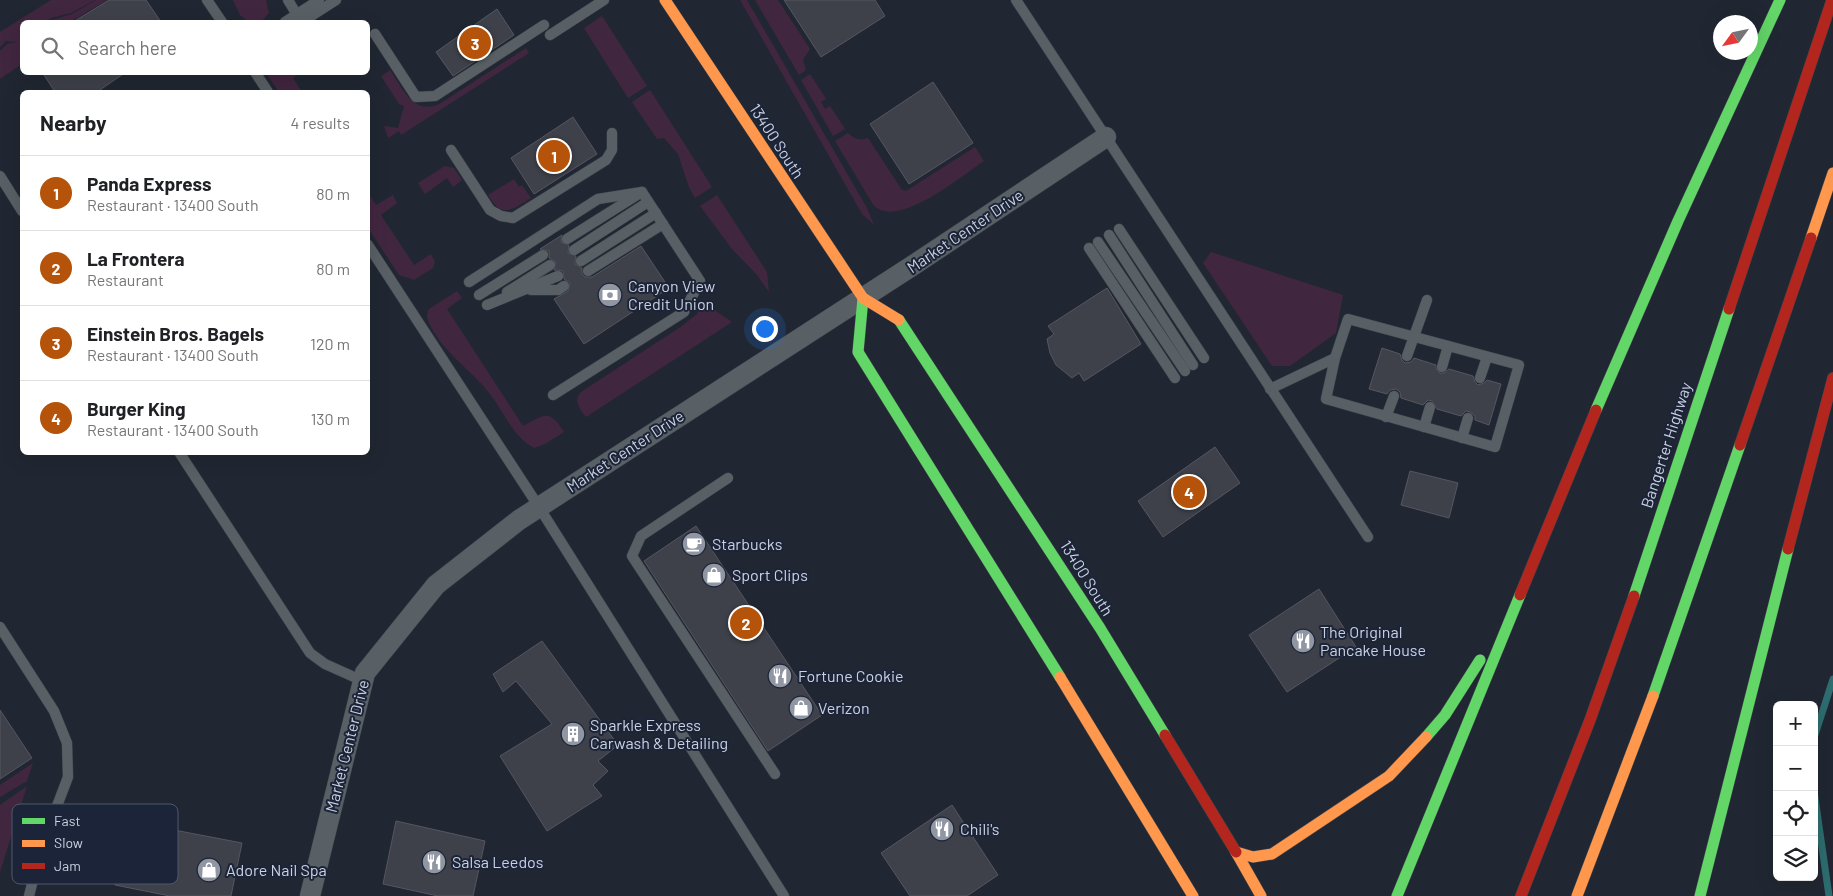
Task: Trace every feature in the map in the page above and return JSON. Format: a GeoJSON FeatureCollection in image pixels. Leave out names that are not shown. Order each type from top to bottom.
{"type":"FeatureCollection","features":[{"type":"Feature","properties":{"kind":"main road","name":"13400 South"},"geometry":{"type":"LineString","coordinates":[[665,0],[863,298],[900,321],[1100,628],[1236,852],[1260,896]]}},
{"type":"Feature","properties":{"kind":"main road"},"geometry":{"type":"LineString","coordinates":[[1397,896],[1664,249],[1780,0]]}},
{"type":"Feature","properties":{"kind":"main road","name":"Bangerter Highway"},"geometry":{"type":"LineString","coordinates":[[1521,896],[1563,794],[1616,646],[1832,0]]}},
{"type":"Feature","properties":{"kind":"main road"},"geometry":{"type":"LineString","coordinates":[[1577,896],[1616,800],[1649,709],[1833,173]]}},
{"type":"Feature","properties":{"kind":"main road"},"geometry":{"type":"LineString","coordinates":[[863,298],[858,352],[1020,611],[1193,896]]}},
{"type":"Feature","properties":{"kind":"main road"},"geometry":{"type":"LineString","coordinates":[[1700,896],[1735,751],[1833,378]]}},
{"type":"Feature","properties":{"kind":"main road"},"geometry":{"type":"LineString","coordinates":[[1236,852],[1253,857],[1272,854],[1389,776],[1412,754],[1445,715],[1517,602]]}},
{"type":"Feature","properties":{"kind":"street","name":"Market Center Drive"},"geometry":{"type":"LineString","coordinates":[[310,896],[365,672],[436,585],[539,507],[863,298],[1106,137]]}},
{"type":"Feature","properties":{"kind":"lane"},"geometry":{"type":"LineString","coordinates":[[207,0],[221,20]]}},
{"type":"Feature","properties":{"kind":"lane"},"geometry":{"type":"LineString","coordinates":[[289,0],[300,18]]}},
{"type":"Feature","properties":{"kind":"lane"},"geometry":{"type":"LineString","coordinates":[[300,18],[319,0]]}},
{"type":"Feature","properties":{"kind":"lane"},"geometry":{"type":"LineString","coordinates":[[300,18],[336,0]]}},
{"type":"Feature","properties":{"kind":"lane"},"geometry":{"type":"LineString","coordinates":[[550,35],[604,0]]}},
{"type":"Feature","properties":{"kind":"lane"},"geometry":{"type":"LineString","coordinates":[[1016,0],[1368,537]]}},
{"type":"Feature","properties":{"kind":"lane"},"geometry":{"type":"LineString","coordinates":[[375,34],[416,97],[435,96],[544,25]]}},
{"type":"Feature","properties":{"kind":"lane"},"geometry":{"type":"LineString","coordinates":[[257,75],[267,90]]}},
{"type":"Feature","properties":{"kind":"lane"},"geometry":{"type":"LineString","coordinates":[[451,150],[490,210],[501,216],[513,218],[606,160],[612,150],[612,133]]}},
{"type":"Feature","properties":{"kind":"lane"},"geometry":{"type":"LineString","coordinates":[[0,176],[20,208]]}},
{"type":"Feature","properties":{"kind":"lane"},"geometry":{"type":"LineString","coordinates":[[553,395],[684,312],[700,281],[642,192]]}},
{"type":"Feature","properties":{"kind":"lane"},"geometry":{"type":"LineString","coordinates":[[567,239],[642,192]]}},
{"type":"Feature","properties":{"kind":"lane"},"geometry":{"type":"LineString","coordinates":[[469,282],[598,199],[642,192]]}},
{"type":"Feature","properties":{"kind":"lane"},"geometry":{"type":"LineString","coordinates":[[574,250],[648,202]]}},
{"type":"Feature","properties":{"kind":"lane"},"geometry":{"type":"LineString","coordinates":[[581,261],[656,213]]}},
{"type":"Feature","properties":{"kind":"lane"},"geometry":{"type":"LineString","coordinates":[[588,271],[662,224]]}},
{"type":"Feature","properties":{"kind":"lane"},"geometry":{"type":"LineString","coordinates":[[1119,229],[1204,358]]}},
{"type":"Feature","properties":{"kind":"lane"},"geometry":{"type":"LineString","coordinates":[[1110,236],[1189,368],[1094,245],[1175,378]]}},
{"type":"Feature","properties":{"kind":"lane"},"geometry":{"type":"LineString","coordinates":[[370,248],[539,507],[784,896]]}},
{"type":"Feature","properties":{"kind":"lane"},"geometry":{"type":"LineString","coordinates":[[479,294],[543,255]]}},
{"type":"Feature","properties":{"kind":"lane"},"geometry":{"type":"LineString","coordinates":[[550,265],[487,304],[558,276]]}},
{"type":"Feature","properties":{"kind":"lane"},"geometry":{"type":"LineString","coordinates":[[526,290],[558,290],[564,286]]}},
{"type":"Feature","properties":{"kind":"lane"},"geometry":{"type":"LineString","coordinates":[[1407,356],[1427,300]]}},
{"type":"Feature","properties":{"kind":"lane"},"geometry":{"type":"LineString","coordinates":[[1348,319],[1448,346],[1519,365],[1495,448],[1326,399],[1335,358],[1348,319]]}},
{"type":"Feature","properties":{"kind":"lane"},"geometry":{"type":"LineString","coordinates":[[1442,367],[1448,346]]}},
{"type":"Feature","properties":{"kind":"lane"},"geometry":{"type":"LineString","coordinates":[[1480,378],[1487,357]]}},
{"type":"Feature","properties":{"kind":"lane"},"geometry":{"type":"LineString","coordinates":[[1270,389],[1335,358]]}},
{"type":"Feature","properties":{"kind":"lane"},"geometry":{"type":"LineString","coordinates":[[1386,417],[1394,396]]}},
{"type":"Feature","properties":{"kind":"lane"},"geometry":{"type":"LineString","coordinates":[[1424,427],[1430,407]]}},
{"type":"Feature","properties":{"kind":"lane"},"geometry":{"type":"LineString","coordinates":[[1462,438],[1468,418]]}},
{"type":"Feature","properties":{"kind":"lane"},"geometry":{"type":"LineString","coordinates":[[181,455],[310,653],[325,664],[363,681]]}},
{"type":"Feature","properties":{"kind":"lane"},"geometry":{"type":"LineString","coordinates":[[728,478],[641,536],[632,556],[775,774]]}},
{"type":"Feature","properties":{"kind":"lane"},"geometry":{"type":"LineString","coordinates":[[0,627],[54,711],[67,743],[68,777],[58,804]]}},
{"type":"Feature","properties":{"kind":"shaded area"},"geometry":{"type":"Polygon","coordinates":[[[51,0],[95,0],[71,13],[48,20],[20,20],[20,65],[0,79],[0,51],[7,44],[16,42],[6,41],[0,47],[0,32],[51,0]]]}},
{"type":"Feature","properties":{"kind":"shaded area"},"geometry":{"type":"Polygon","coordinates":[[[96,0],[107,0],[73,20],[51,20],[72,14],[96,0]]]}},
{"type":"Feature","properties":{"kind":"shaded area"},"geometry":{"type":"Polygon","coordinates":[[[233,0],[266,0],[269,13],[263,20],[246,20],[240,15],[233,0]]]}},
{"type":"Feature","properties":{"kind":"shaded area"},"geometry":{"type":"Polygon","coordinates":[[[740,0],[747,0],[867,208],[874,225],[862,214],[740,0]]]}},
{"type":"Feature","properties":{"kind":"shaded area"},"geometry":{"type":"Polygon","coordinates":[[[755,0],[778,0],[810,49],[803,60],[806,70],[799,75],[755,0]]]}},
{"type":"Feature","properties":{"kind":"shaded area"},"geometry":{"type":"Polygon","coordinates":[[[602,16],[647,86],[628,98],[584,28],[602,16]]]}},
{"type":"Feature","properties":{"kind":"shaded area"},"geometry":{"type":"Polygon","coordinates":[[[526,48],[529,53],[401,135],[399,131],[388,138],[384,126],[398,128],[404,106],[399,104],[381,76],[390,70],[410,99],[416,104],[432,106],[441,103],[526,48]]]}},
{"type":"Feature","properties":{"kind":"shaded area"},"geometry":{"type":"Polygon","coordinates":[[[810,74],[826,99],[821,102],[825,109],[830,106],[845,129],[833,136],[801,80],[810,74]]]}},
{"type":"Feature","properties":{"kind":"shaded area"},"geometry":{"type":"Polygon","coordinates":[[[267,75],[297,75],[293,78],[301,90],[278,90],[267,75]]]}},
{"type":"Feature","properties":{"kind":"shaded area"},"geometry":{"type":"Polygon","coordinates":[[[650,90],[712,187],[695,198],[689,187],[678,154],[664,138],[657,139],[632,102],[650,90]]]}},
{"type":"Feature","properties":{"kind":"shaded area"},"geometry":{"type":"Polygon","coordinates":[[[848,133],[857,139],[868,138],[902,190],[906,191],[975,147],[984,161],[930,198],[899,211],[885,211],[874,206],[835,141],[848,133]]]}},
{"type":"Feature","properties":{"kind":"shaded area"},"geometry":{"type":"Polygon","coordinates":[[[445,166],[454,168],[462,180],[453,187],[447,178],[425,194],[418,183],[445,166]]]}},
{"type":"Feature","properties":{"kind":"shaded area"},"geometry":{"type":"Polygon","coordinates":[[[514,179],[519,187],[522,185],[531,198],[512,209],[502,210],[493,203],[488,195],[514,179]]]}},
{"type":"Feature","properties":{"kind":"shaded area"},"geometry":{"type":"Polygon","coordinates":[[[393,195],[397,203],[381,215],[414,265],[431,254],[435,262],[433,268],[414,280],[399,275],[370,231],[370,196],[376,205],[393,195]]]}},
{"type":"Feature","properties":{"kind":"shaded area"},"geometry":{"type":"Polygon","coordinates":[[[717,195],[767,272],[769,292],[757,275],[732,249],[700,206],[717,195]]]}},
{"type":"Feature","properties":{"kind":"shaded area"},"geometry":{"type":"Polygon","coordinates":[[[1211,252],[1343,295],[1336,333],[1290,366],[1272,366],[1203,263],[1211,252]]]}},
{"type":"Feature","properties":{"kind":"shaded area"},"geometry":{"type":"Polygon","coordinates":[[[457,291],[462,298],[447,309],[523,426],[546,416],[554,419],[564,432],[545,444],[534,448],[527,443],[509,424],[490,394],[440,341],[427,319],[428,311],[457,291]]]}},
{"type":"Feature","properties":{"kind":"shaded area"},"geometry":{"type":"Polygon","coordinates":[[[704,303],[732,322],[586,417],[577,402],[581,392],[682,326],[697,314],[704,303]]]}},
{"type":"Feature","properties":{"kind":"shaded area"},"geometry":{"type":"Polygon","coordinates":[[[33,763],[27,781],[0,797],[0,785],[33,763]]]}},
{"type":"Feature","properties":{"kind":"shaded area"},"geometry":{"type":"Polygon","coordinates":[[[27,786],[21,804],[12,804],[12,834],[0,872],[0,805],[27,786]]]}},
{"type":"Feature","properties":{"kind":"building"},"geometry":{"type":"Polygon","coordinates":[[[109,0],[146,0],[160,20],[76,20],[109,0]]]}},
{"type":"Feature","properties":{"kind":"building"},"geometry":{"type":"Polygon","coordinates":[[[784,0],[875,0],[885,16],[821,57],[784,0]]]}},
{"type":"Feature","properties":{"kind":"building"},"geometry":{"type":"Polygon","coordinates":[[[497,9],[514,35],[453,76],[436,52],[497,9]]]}},
{"type":"Feature","properties":{"kind":"building"},"geometry":{"type":"Polygon","coordinates":[[[44,75],[122,75],[100,90],[54,90],[44,75]]]}},
{"type":"Feature","properties":{"kind":"building"},"geometry":{"type":"Polygon","coordinates":[[[933,82],[973,143],[909,184],[870,124],[933,82]]]}},
{"type":"Feature","properties":{"kind":"building"},"geometry":{"type":"Polygon","coordinates":[[[573,117],[597,154],[534,194],[511,158],[573,117]]]}},
{"type":"Feature","properties":{"kind":"building","name":"Canyon View Credit Union"},"geometry":{"type":"Polygon","coordinates":[[[562,235],[561,242],[569,245],[568,253],[576,256],[575,264],[582,268],[582,274],[585,277],[592,277],[641,246],[669,288],[584,344],[554,299],[568,291],[570,283],[564,279],[563,271],[554,270],[556,262],[549,258],[549,251],[540,249],[562,235]]]}},
{"type":"Feature","properties":{"kind":"building"},"geometry":{"type":"Polygon","coordinates":[[[1107,288],[1141,344],[1084,381],[1079,373],[1072,378],[1056,365],[1050,353],[1047,339],[1054,334],[1048,326],[1107,288]]]}},
{"type":"Feature","properties":{"kind":"building"},"geometry":{"type":"Polygon","coordinates":[[[1382,348],[1400,354],[1405,363],[1411,362],[1414,358],[1436,365],[1436,369],[1440,373],[1444,373],[1449,369],[1473,376],[1478,385],[1487,380],[1501,384],[1489,425],[1475,420],[1475,416],[1470,412],[1466,411],[1461,416],[1437,409],[1432,401],[1428,400],[1423,405],[1401,398],[1400,392],[1396,389],[1390,390],[1387,394],[1369,389],[1382,348]]]}},
{"type":"Feature","properties":{"kind":"building"},"geometry":{"type":"Polygon","coordinates":[[[1215,447],[1240,483],[1163,537],[1138,501],[1215,447]]]}},
{"type":"Feature","properties":{"kind":"building"},"geometry":{"type":"Polygon","coordinates":[[[1410,471],[1458,483],[1449,518],[1401,505],[1410,471]]]}},
{"type":"Feature","properties":{"kind":"building"},"geometry":{"type":"Polygon","coordinates":[[[696,526],[822,715],[768,751],[644,561],[696,526]]]}},
{"type":"Feature","properties":{"kind":"building","name":"The Original Pancake House"},"geometry":{"type":"Polygon","coordinates":[[[1319,589],[1356,647],[1287,692],[1249,635],[1319,589]]]}},
{"type":"Feature","properties":{"kind":"building","name":"Sparkle Express Carwash & Detailing"},"geometry":{"type":"Polygon","coordinates":[[[542,641],[618,745],[598,761],[608,771],[593,785],[602,796],[547,831],[500,756],[552,724],[516,681],[503,692],[493,674],[542,641]]]}},
{"type":"Feature","properties":{"kind":"building"},"geometry":{"type":"Polygon","coordinates":[[[0,710],[32,758],[0,779],[0,710]]]}},
{"type":"Feature","properties":{"kind":"building","name":"Chili's"},"geometry":{"type":"Polygon","coordinates":[[[952,805],[998,875],[967,896],[910,896],[881,853],[952,805]]]}},
{"type":"Feature","properties":{"kind":"building","name":"Salsa Leedos"},"geometry":{"type":"Polygon","coordinates":[[[396,821],[485,841],[473,896],[438,896],[383,884],[396,821]]]}},
{"type":"Feature","properties":{"kind":"building"},"geometry":{"type":"Polygon","coordinates":[[[178,831],[242,843],[231,896],[170,896],[115,885],[178,884],[178,831]]]}},
{"type":"Feature","properties":{"kind":"waterway"},"geometry":{"type":"LineString","coordinates":[[1818,726],[1833,679]]}},
{"type":"Feature","properties":{"kind":"waterway"},"geometry":{"type":"LineString","coordinates":[[1818,819],[1829,896]]}},
{"type":"Feature","properties":{"kind":"traffic: fast"},"geometry":{"type":"LineString","coordinates":[[1596,410],[1678,221],[1780,0]]}},
{"type":"Feature","properties":{"kind":"traffic: fast"},"geometry":{"type":"LineString","coordinates":[[863,298],[858,352],[1060,677]]}},
{"type":"Feature","properties":{"kind":"traffic: fast"},"geometry":{"type":"LineString","coordinates":[[1634,596],[1729,309]]}},
{"type":"Feature","properties":{"kind":"traffic: fast"},"geometry":{"type":"LineString","coordinates":[[899,320],[1100,628],[1165,735]]}},
{"type":"Feature","properties":{"kind":"traffic: fast"},"geometry":{"type":"LineString","coordinates":[[1653,696],[1740,445]]}},
{"type":"Feature","properties":{"kind":"traffic: fast"},"geometry":{"type":"LineString","coordinates":[[1700,896],[1788,549]]}},
{"type":"Feature","properties":{"kind":"traffic: fast"},"geometry":{"type":"LineString","coordinates":[[1397,896],[1520,595]]}},
{"type":"Feature","properties":{"kind":"traffic: fast"},"geometry":{"type":"LineString","coordinates":[[1426,737],[1445,715],[1480,660]]}},
{"type":"Feature","properties":{"kind":"traffic: slow"},"geometry":{"type":"LineString","coordinates":[[665,0],[863,298],[899,320]]}},
{"type":"Feature","properties":{"kind":"traffic: slow"},"geometry":{"type":"LineString","coordinates":[[1811,238],[1833,173]]}},
{"type":"Feature","properties":{"kind":"traffic: slow"},"geometry":{"type":"LineString","coordinates":[[1060,677],[1193,896]]}},
{"type":"Feature","properties":{"kind":"traffic: slow"},"geometry":{"type":"LineString","coordinates":[[1577,896],[1653,696]]}},
{"type":"Feature","properties":{"kind":"traffic: slow"},"geometry":{"type":"LineString","coordinates":[[1236,852],[1253,857],[1272,854],[1389,776],[1426,737]]}},
{"type":"Feature","properties":{"kind":"traffic: slow"},"geometry":{"type":"LineString","coordinates":[[1236,852],[1261,896]]}},
{"type":"Feature","properties":{"kind":"traffic: jam"},"geometry":{"type":"LineString","coordinates":[[1729,309],[1832,0]]}},
{"type":"Feature","properties":{"kind":"traffic: jam"},"geometry":{"type":"LineString","coordinates":[[1740,445],[1811,238]]}},
{"type":"Feature","properties":{"kind":"traffic: jam"},"geometry":{"type":"LineString","coordinates":[[1788,549],[1833,378]]}},
{"type":"Feature","properties":{"kind":"traffic: jam"},"geometry":{"type":"LineString","coordinates":[[1520,595],[1596,410]]}},
{"type":"Feature","properties":{"kind":"traffic: jam"},"geometry":{"type":"LineString","coordinates":[[1521,896],[1590,720],[1634,596]]}},
{"type":"Feature","properties":{"kind":"traffic: jam"},"geometry":{"type":"LineString","coordinates":[[1165,735],[1236,852]]}},
{"type":"Feature","properties":{"kind":"place","name":"Einstein Bros. Bagels"},"geometry":{"type":"Point","coordinates":[475,43]}},
{"type":"Feature","properties":{"kind":"place","name":"Panda Express"},"geometry":{"type":"Point","coordinates":[554,156]}},
{"type":"Feature","properties":{"kind":"place","name":"Canyon View Credit Union"},"geometry":{"type":"Point","coordinates":[610,295]}},
{"type":"Feature","properties":{"kind":"place","name":"Burger King"},"geometry":{"type":"Point","coordinates":[1189,492]}},
{"type":"Feature","properties":{"kind":"place","name":"Starbucks"},"geometry":{"type":"Point","coordinates":[694,544]}},
{"type":"Feature","properties":{"kind":"place","name":"Sport Clips"},"geometry":{"type":"Point","coordinates":[714,575]}},
{"type":"Feature","properties":{"kind":"place","name":"La Frontera"},"geometry":{"type":"Point","coordinates":[746,623]}},
{"type":"Feature","properties":{"kind":"place","name":"The Original Pancake House"},"geometry":{"type":"Point","coordinates":[1303,641]}},
{"type":"Feature","properties":{"kind":"place","name":"Fortune Cookie"},"geometry":{"type":"Point","coordinates":[780,676]}},
{"type":"Feature","properties":{"kind":"place","name":"Verizon"},"geometry":{"type":"Point","coordinates":[801,708]}},
{"type":"Feature","properties":{"kind":"place","name":"Sparkle Express Carwash & Detailing"},"geometry":{"type":"Point","coordinates":[573,734]}},
{"type":"Feature","properties":{"kind":"place","name":"Chili's"},"geometry":{"type":"Point","coordinates":[942,829]}},
{"type":"Feature","properties":{"kind":"place","name":"Salsa Leedos"},"geometry":{"type":"Point","coordinates":[434,862]}},
{"type":"Feature","properties":{"kind":"place","name":"Adore Nail Spa"},"geometry":{"type":"Point","coordinates":[209,870]}}]}
